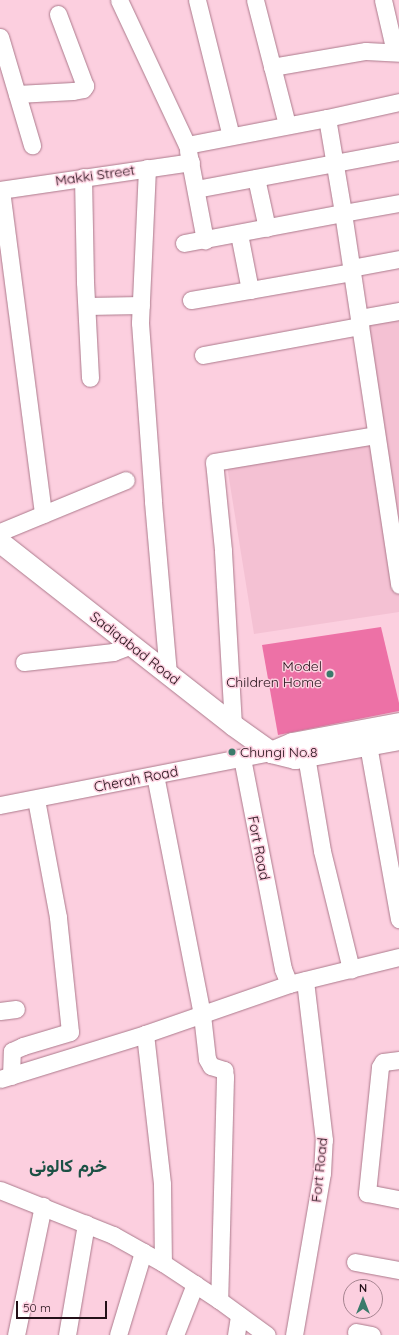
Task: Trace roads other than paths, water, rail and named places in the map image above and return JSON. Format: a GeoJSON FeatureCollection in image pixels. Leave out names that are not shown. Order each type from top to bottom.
{"type":"FeatureCollection","features":[{"type":"Feature","properties":{"kind":"main road","name":"Sadiqabad Road"},"geometry":{"type":"LineString","coordinates":[[0,542],[233,725],[271,752]]}},
{"type":"Feature","properties":{"kind":"main road"},"geometry":{"type":"LineString","coordinates":[[271,752],[292,743],[399,723]]}},
{"type":"Feature","properties":{"kind":"main road"},"geometry":{"type":"LineString","coordinates":[[271,752],[295,758],[399,739]]}},
{"type":"Feature","properties":{"kind":"street"},"geometry":{"type":"LineString","coordinates":[[119,0],[187,145],[205,240]]}},
{"type":"Feature","properties":{"kind":"street"},"geometry":{"type":"LineString","coordinates":[[196,0],[231,136]]}},
{"type":"Feature","properties":{"kind":"street"},"geometry":{"type":"LineString","coordinates":[[255,0],[287,125]]}},
{"type":"Feature","properties":{"kind":"street"},"geometry":{"type":"LineString","coordinates":[[272,67],[366,51],[397,52],[383,0]]}},
{"type":"Feature","properties":{"kind":"street"},"geometry":{"type":"LineString","coordinates":[[17,94],[83,89],[85,86],[58,14]]}},
{"type":"Feature","properties":{"kind":"street"},"geometry":{"type":"LineString","coordinates":[[0,37],[3,60],[17,94],[32,145]]}},
{"type":"Feature","properties":{"kind":"street"},"geometry":{"type":"LineString","coordinates":[[187,145],[327,118],[399,102]]}},
{"type":"Feature","properties":{"kind":"street"},"geometry":{"type":"LineString","coordinates":[[327,118],[352,270],[399,585]]}},
{"type":"Feature","properties":{"kind":"street"},"geometry":{"type":"LineString","coordinates":[[196,188],[335,164],[399,151]]}},
{"type":"Feature","properties":{"kind":"street","name":"Makki Street"},"geometry":{"type":"LineString","coordinates":[[1,190],[191,162]]}},
{"type":"Feature","properties":{"kind":"street"},"geometry":{"type":"LineString","coordinates":[[147,168],[141,305],[142,371],[168,674]]}},
{"type":"Feature","properties":{"kind":"street"},"geometry":{"type":"LineString","coordinates":[[83,177],[90,378]]}},
{"type":"Feature","properties":{"kind":"street"},"geometry":{"type":"LineString","coordinates":[[256,178],[267,228]]}},
{"type":"Feature","properties":{"kind":"street"},"geometry":{"type":"LineString","coordinates":[[1,190],[43,514]]}},
{"type":"Feature","properties":{"kind":"street"},"geometry":{"type":"LineString","coordinates":[[184,243],[239,234],[399,203]]}},
{"type":"Feature","properties":{"kind":"street"},"geometry":{"type":"LineString","coordinates":[[239,234],[250,290]]}},
{"type":"Feature","properties":{"kind":"street"},"geometry":{"type":"LineString","coordinates":[[191,300],[352,270],[399,259]]}},
{"type":"Feature","properties":{"kind":"street"},"geometry":{"type":"LineString","coordinates":[[87,306],[141,305]]}},
{"type":"Feature","properties":{"kind":"street"},"geometry":{"type":"LineString","coordinates":[[203,355],[360,322],[399,311]]}},
{"type":"Feature","properties":{"kind":"street"},"geometry":{"type":"LineString","coordinates":[[233,725],[223,550],[214,462],[376,435]]}},
{"type":"Feature","properties":{"kind":"street"},"geometry":{"type":"LineString","coordinates":[[0,532],[126,480]]}},
{"type":"Feature","properties":{"kind":"street"},"geometry":{"type":"LineString","coordinates":[[24,662],[113,652],[132,645]]}},
{"type":"Feature","properties":{"kind":"street"},"geometry":{"type":"LineString","coordinates":[[368,745],[399,919]]}},
{"type":"Feature","properties":{"kind":"street","name":"Cherah Road"},"geometry":{"type":"LineString","coordinates":[[0,805],[271,752]]}},
{"type":"Feature","properties":{"kind":"street"},"geometry":{"type":"LineString","coordinates":[[306,756],[322,851],[351,969]]}},
{"type":"Feature","properties":{"kind":"street","name":"Fort Road"},"geometry":{"type":"LineString","coordinates":[[242,758],[283,969],[289,984]]}},
{"type":"Feature","properties":{"kind":"street"},"geometry":{"type":"LineString","coordinates":[[155,775],[202,1015],[207,1058],[211,1066],[224,1070],[225,1077],[219,1300]]}},
{"type":"Feature","properties":{"kind":"street"},"geometry":{"type":"LineString","coordinates":[[36,799],[58,917],[70,1032],[17,1048],[11,1054],[6,1077],[145,1034],[289,984],[399,957]]}},
{"type":"Feature","properties":{"kind":"street","name":"Fort Road"},"geometry":{"type":"LineString","coordinates":[[294,1335],[322,1173],[324,1140],[306,980]]}},
{"type":"Feature","properties":{"kind":"street"},"geometry":{"type":"LineString","coordinates":[[145,1034],[162,1184],[162,1263]]}},
{"type":"Feature","properties":{"kind":"street"},"geometry":{"type":"LineString","coordinates":[[399,1060],[383,1062],[380,1067],[367,1193],[399,1199]]}},
{"type":"Feature","properties":{"kind":"street"},"geometry":{"type":"LineString","coordinates":[[0,1190],[113,1234],[195,1284],[267,1335]]}},
{"type":"Feature","properties":{"kind":"street"},"geometry":{"type":"LineString","coordinates":[[16,1335],[43,1206]]}},
{"type":"Feature","properties":{"kind":"street"},"geometry":{"type":"LineString","coordinates":[[67,1335],[86,1224]]}},
{"type":"Feature","properties":{"kind":"street"},"geometry":{"type":"LineString","coordinates":[[118,1335],[143,1252]]}},
{"type":"Feature","properties":{"kind":"street"},"geometry":{"type":"LineString","coordinates":[[355,1262],[399,1270]]}},
{"type":"Feature","properties":{"kind":"street"},"geometry":{"type":"LineString","coordinates":[[175,1335],[195,1284]]}},
{"type":"Feature","properties":{"kind":"street"},"geometry":{"type":"LineString","coordinates":[[236,1335],[239,1315]]}},
{"type":"Feature","properties":{"kind":"place","name":"Model Children Home"},"geometry":{"type":"Point","coordinates":[330,674]}},
{"type":"Feature","properties":{"kind":"place","name":"Chungi No.8"},"geometry":{"type":"Point","coordinates":[232,752]}},
{"type":"Feature","properties":{"kind":"district","name":"خرم کالونی"},"geometry":{"type":"Point","coordinates":[68,1166]}}]}
